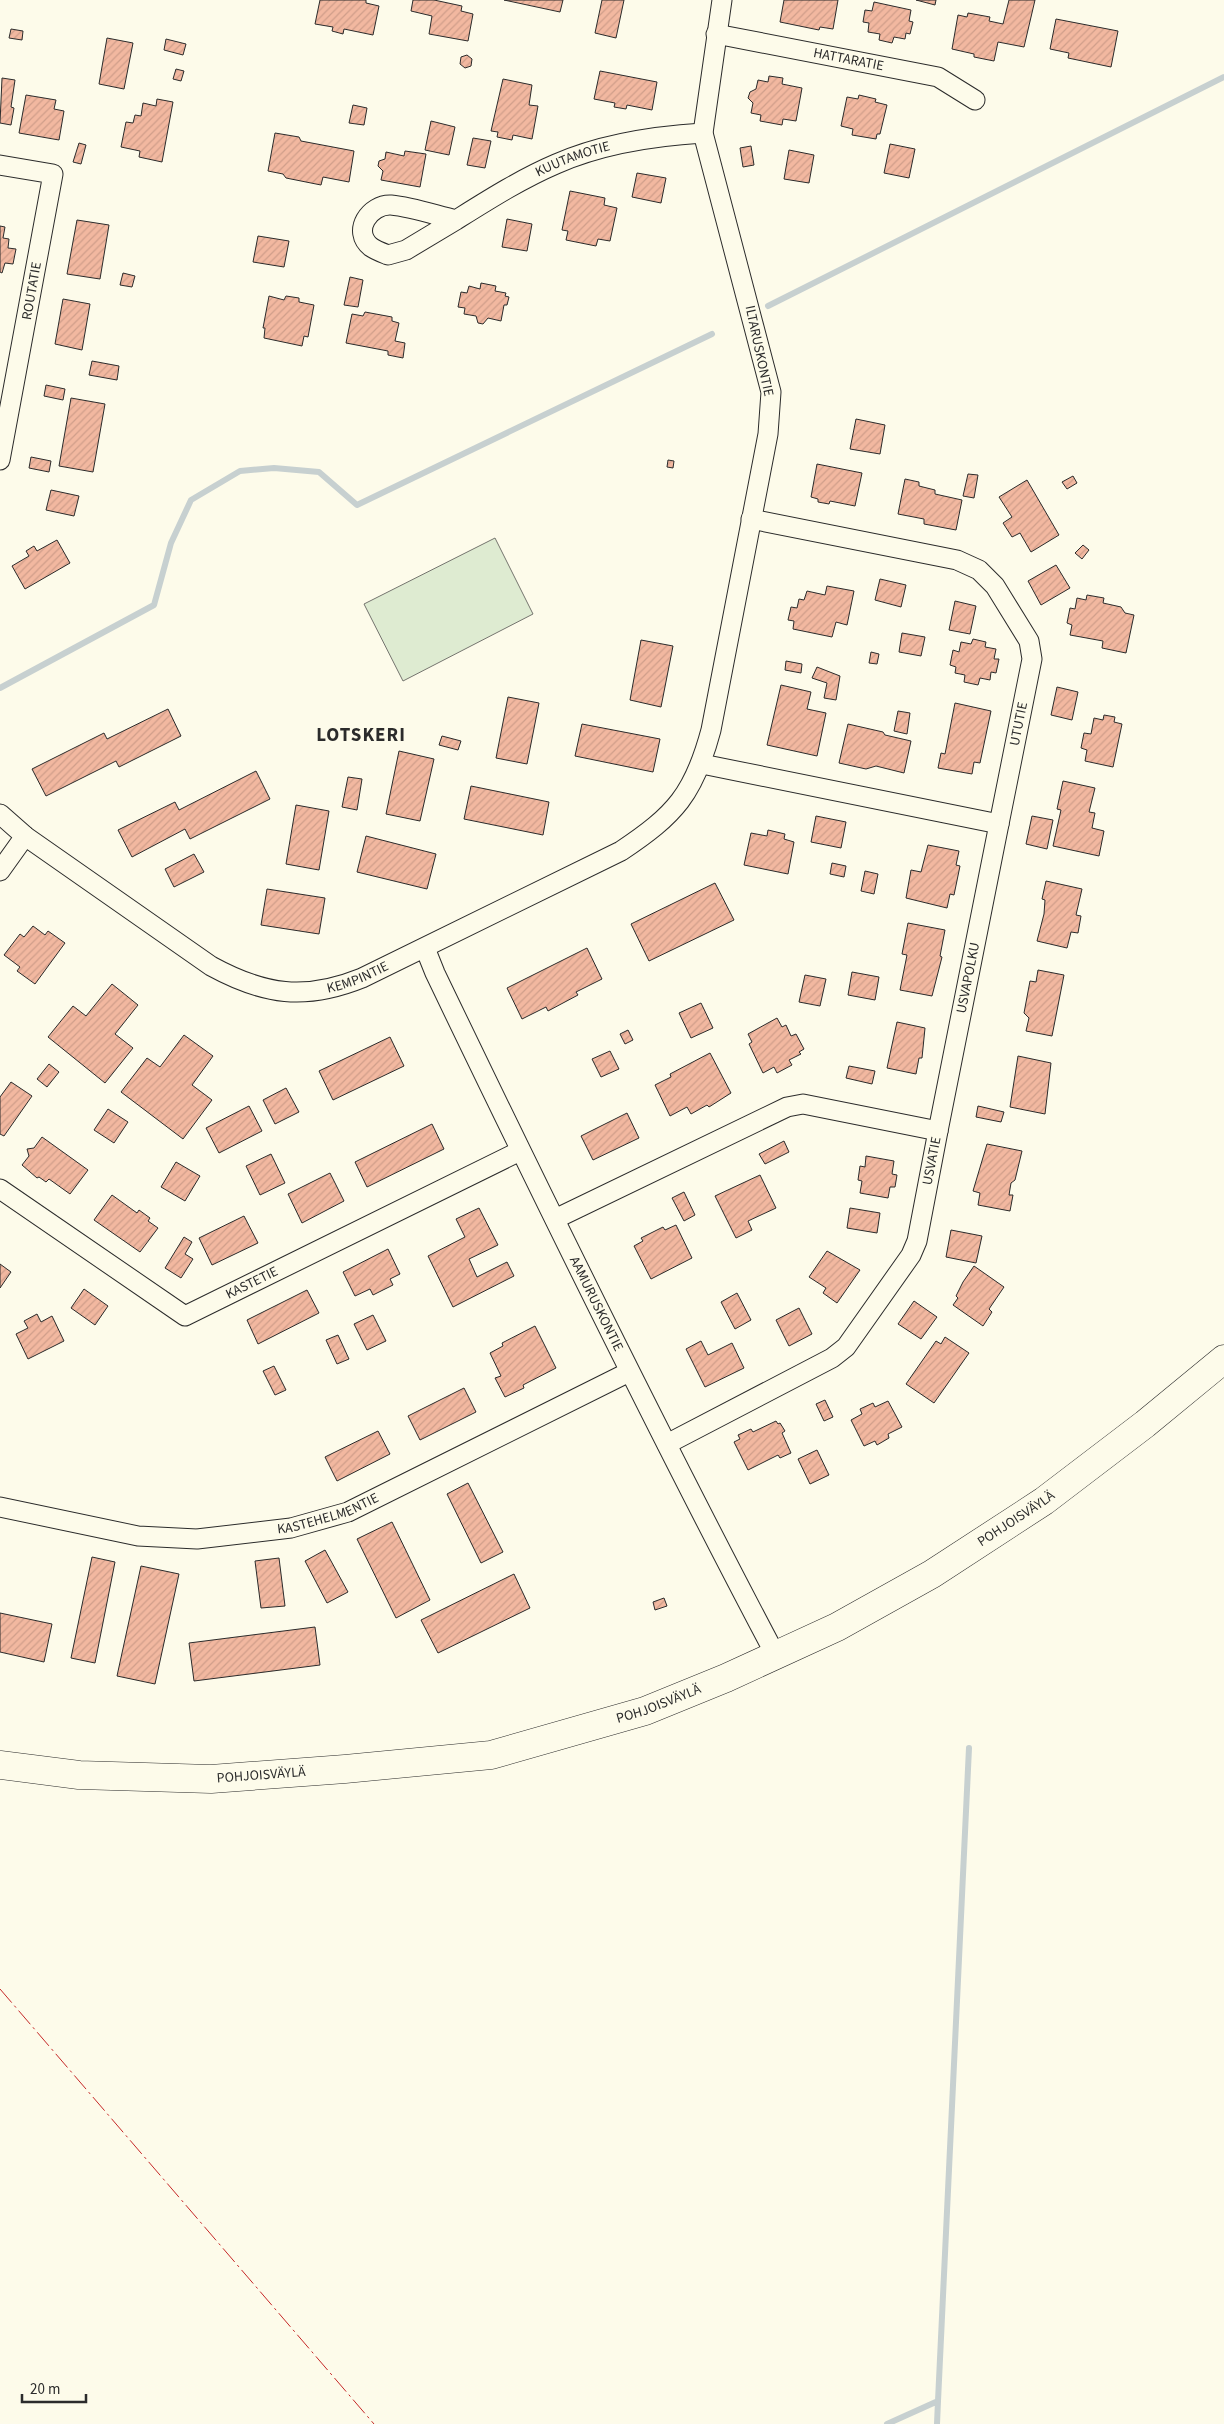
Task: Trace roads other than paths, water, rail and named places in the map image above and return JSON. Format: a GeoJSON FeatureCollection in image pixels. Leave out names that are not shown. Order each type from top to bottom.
{"type":"FeatureCollection","features":[{"type":"Feature","properties":{"kind":"main road","name":"POHJOISVÄYLÄ"},"geometry":{"type":"LineString","coordinates":[[0,1765],[79,1775],[211,1780],[491,1755],[645,1711],[776,1656],[837,1627],[932,1574],[1044,1501],[1145,1424],[1224,1359]]}},
{"type":"Feature","properties":{"kind":"street","name":"ILTARUSKONTIE"},"geometry":{"type":"LineString","coordinates":[[702,764],[711,730],[768,434],[770,392],[703,133],[722,0]]}},
{"type":"Feature","properties":{"kind":"street","name":"HATTARATIE"},"geometry":{"type":"LineString","coordinates":[[716,34],[938,77],[975,100]]}},
{"type":"Feature","properties":{"kind":"street","name":"KUUTAMOTIE"},"geometry":{"type":"LineString","coordinates":[[456,220],[499,193],[557,164],[604,147],[681,134],[703,133]]}},
{"type":"Feature","properties":{"kind":"street","name":"ROUTATIE"},"geometry":{"type":"LineString","coordinates":[[0,166],[53,174],[0,460]]}},
{"type":"Feature","properties":{"kind":"street","name":"UTUTIE"},"geometry":{"type":"LineString","coordinates":[[751,519],[957,560],[979,570],[995,586],[1029,641],[1032,659],[1000,824]]}},
{"type":"Feature","properties":{"kind":"street"},"geometry":{"type":"LineString","coordinates":[[702,764],[1000,824]]}},
{"type":"Feature","properties":{"kind":"street","name":"KEMPINTIE"},"geometry":{"type":"LineString","coordinates":[[0,814],[25,836],[211,966],[234,978],[258,986],[283,992],[306,993],[335,989],[425,948],[621,851],[653,830],[677,806],[702,764]]}},
{"type":"Feature","properties":{"kind":"street","name":"USVAPOLKU"},"geometry":{"type":"LineString","coordinates":[[938,1131],[1000,824]]}},
{"type":"Feature","properties":{"kind":"street"},"geometry":{"type":"LineString","coordinates":[[0,871],[25,836]]}},
{"type":"Feature","properties":{"kind":"street","name":"AAMURUSKONTIE"},"geometry":{"type":"LineString","coordinates":[[425,948],[520,1151],[629,1372],[776,1656]]}},
{"type":"Feature","properties":{"kind":"street","name":"USVATIE"},"geometry":{"type":"LineString","coordinates":[[555,1219],[787,1106],[803,1104],[938,1131],[917,1240],[911,1255],[846,1347],[832,1358],[667,1444]]}},
{"type":"Feature","properties":{"kind":"street","name":"KASTETIE"},"geometry":{"type":"LineString","coordinates":[[0,1190],[185,1316],[520,1151]]}},
{"type":"Feature","properties":{"kind":"street","name":"KASTEHELMENTIE"},"geometry":{"type":"LineString","coordinates":[[0,1507],[138,1536],[197,1539],[291,1528],[348,1512],[629,1372]]}},
{"type":"Feature","properties":{"kind":"waterway"},"geometry":{"type":"LineString","coordinates":[[768,306],[1224,77]]}},
{"type":"Feature","properties":{"kind":"waterway"},"geometry":{"type":"LineString","coordinates":[[0,688],[154,605],[171,543],[191,500],[240,471],[274,468],[319,472],[357,505],[712,334]]}},
{"type":"Feature","properties":{"kind":"waterway"},"geometry":{"type":"LineString","coordinates":[[887,2424],[938,2401],[969,1748]]}},
{"type":"Feature","properties":{"kind":"waterway"},"geometry":{"type":"LineString","coordinates":[[937,2424],[938,2401]]}},
{"type":"Feature","properties":{"kind":"district","name":"LOTSKERI"},"geometry":{"type":"Point","coordinates":[361,735]}}]}
